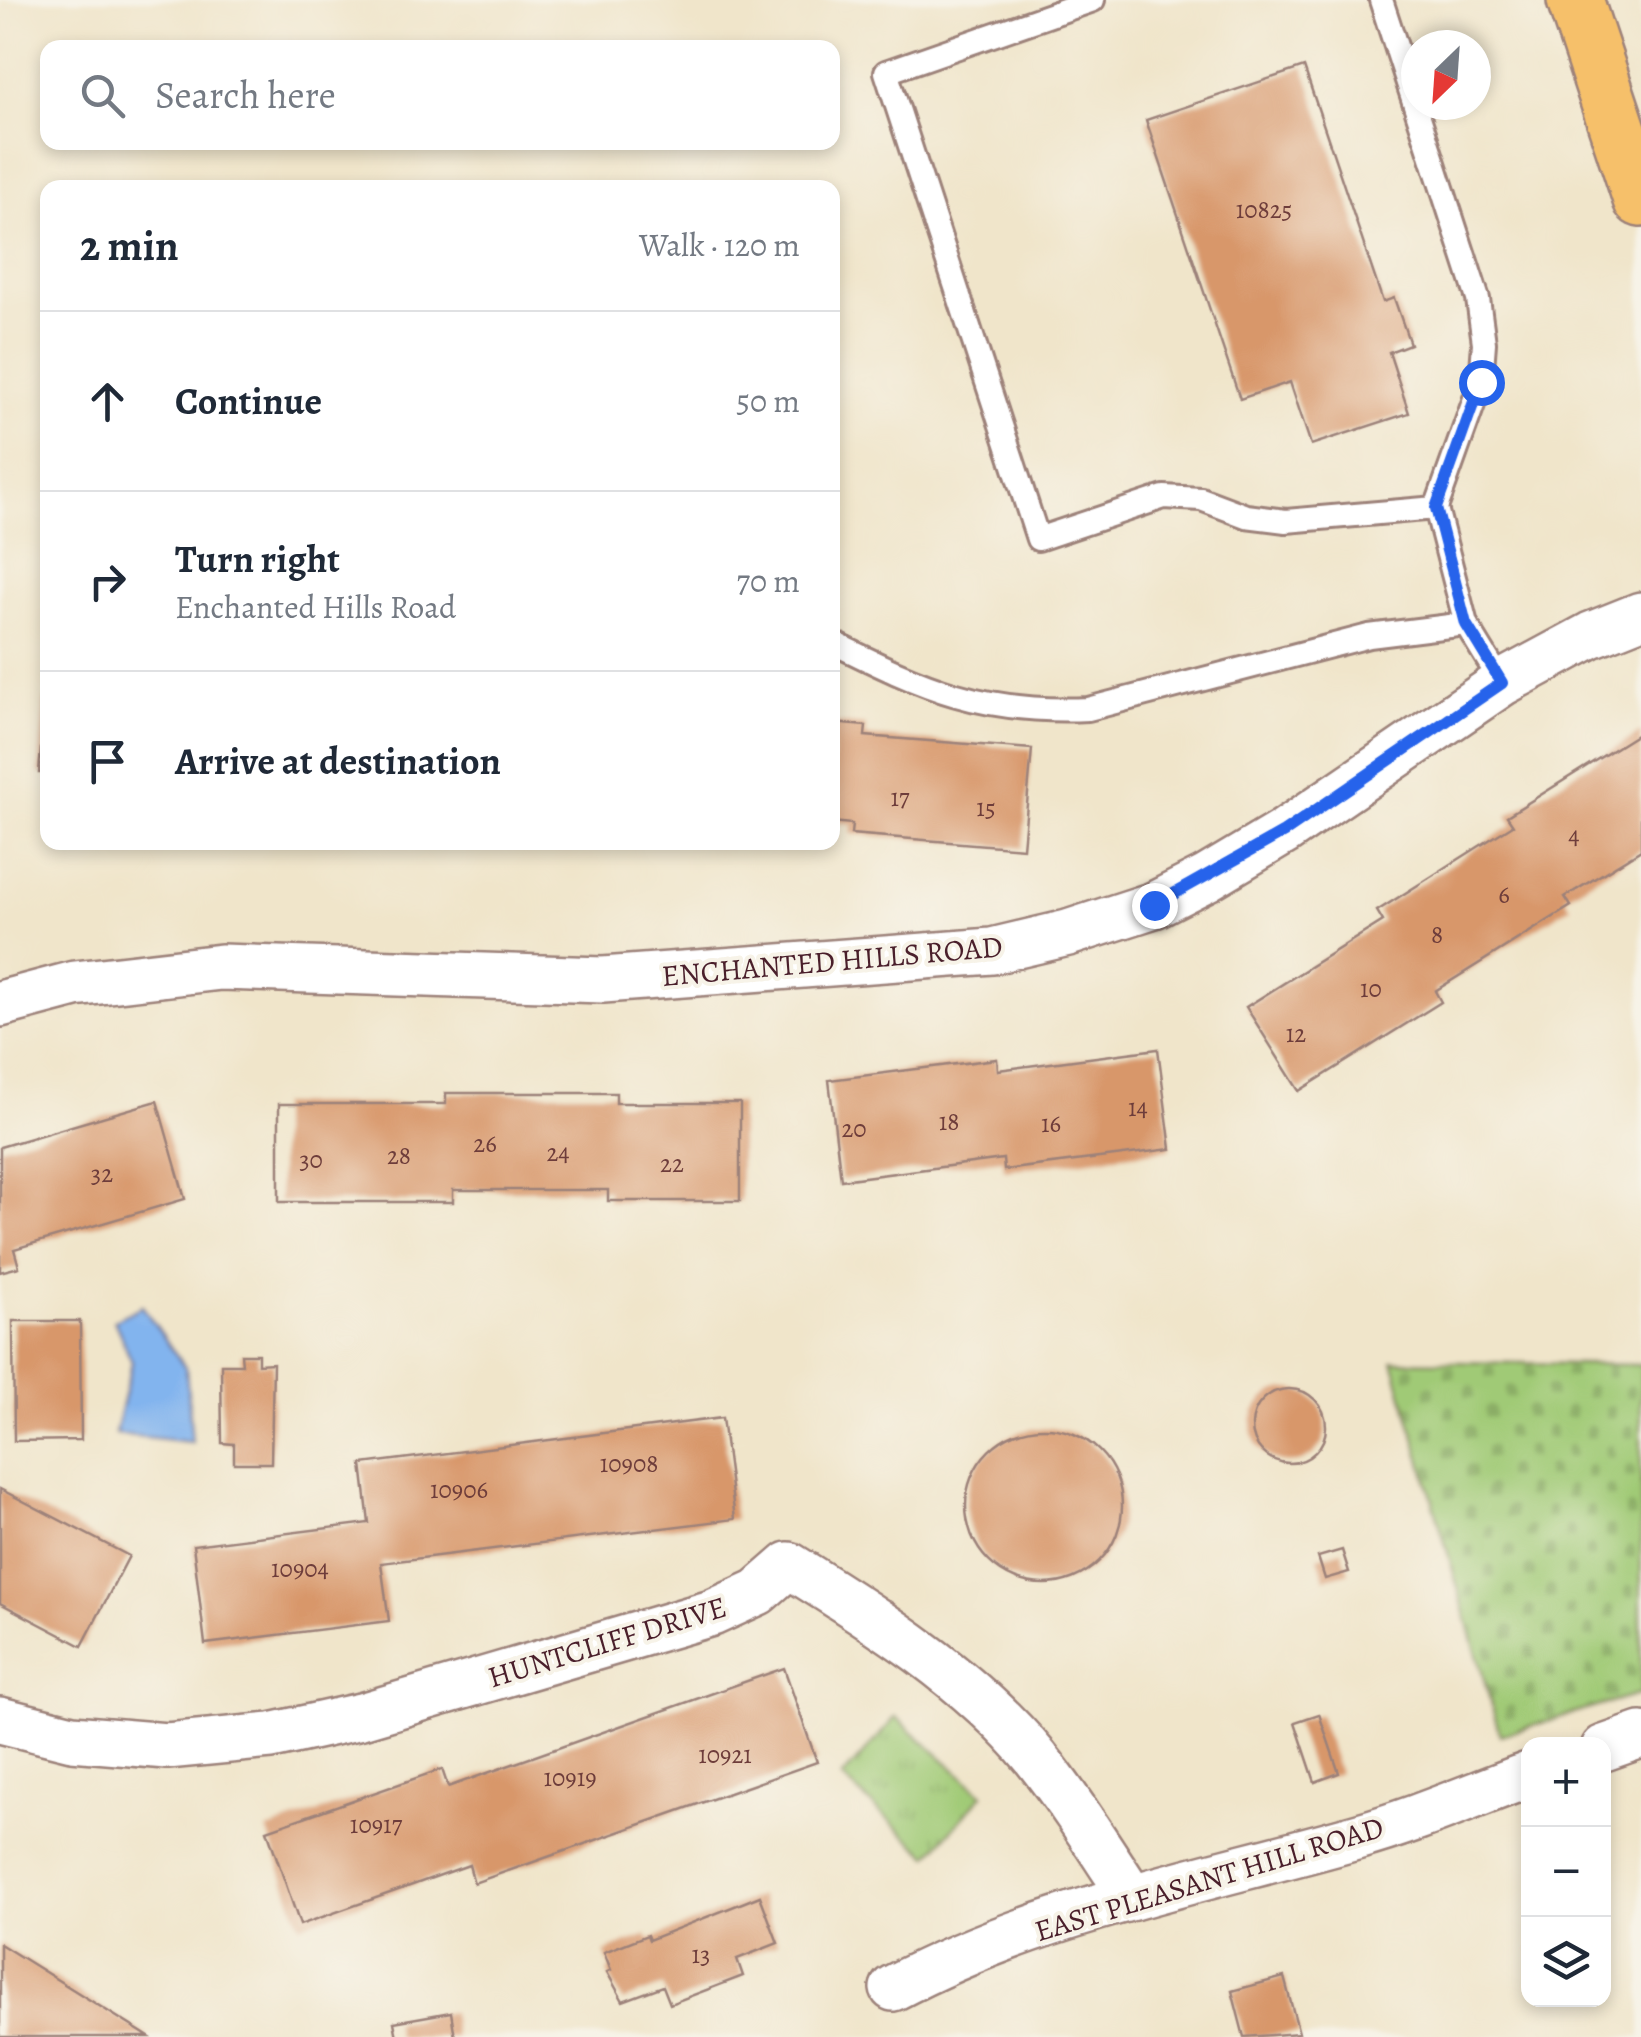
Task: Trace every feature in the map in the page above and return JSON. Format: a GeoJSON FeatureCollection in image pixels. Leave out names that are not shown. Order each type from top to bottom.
{"type":"FeatureCollection","features":[{"type":"Feature","properties":{"kind":"main road"},"geometry":{"type":"LineString","coordinates":[[1575,0],[1641,199]]}},
{"type":"Feature","properties":{"kind":"street","name":"ENCHANTED HILLS ROAD"},"geometry":{"type":"LineString","coordinates":[[0,1004],[75,984],[222,967],[603,980],[992,950],[1068,934],[1154,905],[1189,887],[1284,832],[1502,683],[1641,614]]}},
{"type":"Feature","properties":{"kind":"street","name":"HUNTCLIFF DRIVE"},"geometry":{"type":"LineString","coordinates":[[0,1720],[72,1738],[167,1746],[271,1736],[361,1716],[712,1613],[758,1592],[790,1565],[859,1608],[958,1684],[1034,1755],[1132,1897]]}},
{"type":"Feature","properties":{"kind":"street"},"geometry":{"type":"LineString","coordinates":[[1611,1746],[1641,1735]]}},
{"type":"Feature","properties":{"kind":"street","name":"EAST PLEASANT HILL ROAD"},"geometry":{"type":"LineString","coordinates":[[892,1988],[933,1966],[1132,1897],[1360,1836],[1521,1778]]}},
{"type":"Feature","properties":{"kind":"lane"},"geometry":{"type":"LineString","coordinates":[[1093,0],[886,72],[1038,540],[1164,496],[1200,498],[1246,516],[1286,521],[1436,508]]}},
{"type":"Feature","properties":{"kind":"lane"},"geometry":{"type":"LineString","coordinates":[[1381,0],[1478,299],[1484,343],[1481,382],[1436,508],[1466,624],[1502,683]]}},
{"type":"Feature","properties":{"kind":"lane"},"geometry":{"type":"LineString","coordinates":[[840,646],[894,675],[941,692],[995,706],[1047,711],[1088,709],[1370,636],[1466,624]]}},
{"type":"Feature","properties":{"kind":"green space"},"geometry":{"type":"Polygon","coordinates":[[[1393,1361],[1641,1365],[1641,1694],[1500,1735],[1393,1361]]]}},
{"type":"Feature","properties":{"kind":"green space"},"geometry":{"type":"Polygon","coordinates":[[[896,1717],[983,1794],[929,1856],[842,1778],[896,1717]]]}},
{"type":"Feature","properties":{"kind":"water"},"geometry":{"type":"Polygon","coordinates":[[[142,1306],[186,1369],[192,1442],[115,1434],[132,1362],[114,1320],[142,1306]]]}},
{"type":"Feature","properties":{"kind":"building"},"geometry":{"type":"Polygon","coordinates":[[[1304,67],[1383,302],[1394,298],[1410,344],[1389,352],[1409,413],[1311,445],[1290,382],[1240,399],[1146,120],[1304,67]]]}},
{"type":"Feature","properties":{"kind":"building"},"geometry":{"type":"Polygon","coordinates":[[[840,724],[866,726],[865,736],[1032,749],[1023,848],[851,834],[852,824],[840,823],[840,724]]]}},
{"type":"Feature","properties":{"kind":"building"},"geometry":{"type":"Polygon","coordinates":[[[1641,732],[1641,850],[1565,897],[1571,906],[1435,991],[1441,1002],[1299,1091],[1246,1007],[1383,921],[1377,911],[1513,825],[1507,816],[1641,732]]]}},
{"type":"Feature","properties":{"kind":"building"},"geometry":{"type":"Polygon","coordinates":[[[1158,1049],[1171,1149],[1004,1170],[1003,1159],[841,1180],[829,1080],[997,1059],[998,1070],[1158,1049]]]}},
{"type":"Feature","properties":{"kind":"building"},"geometry":{"type":"Polygon","coordinates":[[[446,1093],[616,1093],[616,1103],[740,1103],[740,1201],[608,1201],[608,1190],[453,1190],[453,1202],[279,1202],[279,1104],[446,1104],[446,1093]]]}},
{"type":"Feature","properties":{"kind":"building"},"geometry":{"type":"Polygon","coordinates":[[[157,1101],[185,1199],[14,1249],[19,1267],[0,1272],[0,1147],[157,1101]]]}},
{"type":"Feature","properties":{"kind":"building"},"geometry":{"type":"Polygon","coordinates":[[[13,1321],[80,1321],[81,1440],[14,1441],[13,1321]]]}},
{"type":"Feature","properties":{"kind":"building"},"geometry":{"type":"Polygon","coordinates":[[[241,1354],[258,1354],[258,1364],[273,1363],[271,1463],[234,1463],[234,1444],[222,1443],[221,1364],[242,1364],[241,1354]]]}},
{"type":"Feature","properties":{"kind":"building"},"geometry":{"type":"Polygon","coordinates":[[[1289,1389],[1315,1400],[1326,1426],[1315,1452],[1289,1463],[1263,1452],[1252,1426],[1263,1400],[1289,1389]]]}},
{"type":"Feature","properties":{"kind":"building"},"geometry":{"type":"Polygon","coordinates":[[[722,1418],[735,1519],[381,1563],[389,1621],[205,1644],[193,1545],[369,1523],[362,1464],[722,1418]]]}},
{"type":"Feature","properties":{"kind":"building"},"geometry":{"type":"Polygon","coordinates":[[[1044,1428],[1074,1434],[1099,1451],[1116,1476],[1122,1506],[1116,1536],[1099,1561],[1074,1578],[1044,1584],[1014,1578],[989,1561],[972,1536],[966,1506],[972,1476],[989,1451],[1014,1434],[1044,1428]]]}},
{"type":"Feature","properties":{"kind":"building"},"geometry":{"type":"Polygon","coordinates":[[[0,1489],[129,1556],[82,1646],[0,1603],[0,1489]]]}},
{"type":"Feature","properties":{"kind":"building"},"geometry":{"type":"Polygon","coordinates":[[[1342,1550],[1349,1572],[1325,1579],[1318,1557],[1342,1550]]]}},
{"type":"Feature","properties":{"kind":"building"},"geometry":{"type":"Polygon","coordinates":[[[784,1668],[817,1762],[474,1883],[469,1865],[300,1925],[267,1830],[442,1769],[448,1787],[784,1668]]]}},
{"type":"Feature","properties":{"kind":"building"},"geometry":{"type":"Polygon","coordinates":[[[1319,1714],[1339,1773],[1315,1782],[1295,1722],[1319,1714]]]}},
{"type":"Feature","properties":{"kind":"building"},"geometry":{"type":"Polygon","coordinates":[[[760,1896],[778,1943],[737,1959],[743,1976],[670,2004],[663,1986],[623,2001],[607,1972],[611,1970],[604,1952],[647,1935],[649,1940],[760,1896]]]}},
{"type":"Feature","properties":{"kind":"building"},"geometry":{"type":"Polygon","coordinates":[[[0,1944],[149,2037],[0,2037],[0,1944]]]}},
{"type":"Feature","properties":{"kind":"building"},"geometry":{"type":"Polygon","coordinates":[[[1284,1977],[1299,2033],[1244,2037],[1232,1991],[1284,1977]]]}},
{"type":"Feature","properties":{"kind":"building"},"geometry":{"type":"Polygon","coordinates":[[[451,2012],[455,2037],[397,2037],[394,2022],[451,2012]]]}},
{"type":"Feature","properties":{"kind":"route"},"geometry":{"type":"LineString","coordinates":[[1154,905],[1284,832],[1502,683],[1466,624],[1436,508],[1481,382]]}}]}
